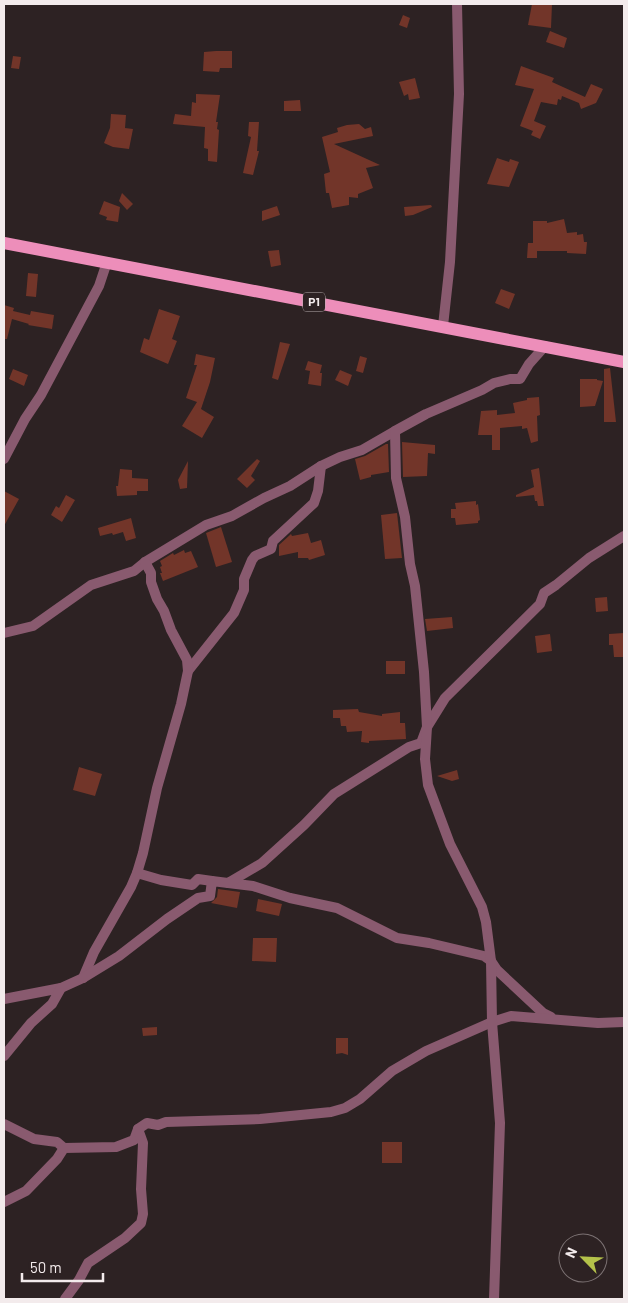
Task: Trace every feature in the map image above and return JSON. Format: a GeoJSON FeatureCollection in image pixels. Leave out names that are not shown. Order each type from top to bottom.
{"type":"FeatureCollection","features":[{"type":"Feature","properties":{"kind":"main road","name":"P1"},"geometry":{"type":"LineString","coordinates":[[4,243],[624,362]]}},
{"type":"Feature","properties":{"kind":"street"},"geometry":{"type":"LineString","coordinates":[[443,326],[450,262],[459,94],[457,4]]}},
{"type":"Feature","properties":{"kind":"street"},"geometry":{"type":"LineString","coordinates":[[4,459],[25,419],[41,395],[99,286],[108,262]]}},
{"type":"Feature","properties":{"kind":"street"},"geometry":{"type":"LineString","coordinates":[[4,633],[34,626],[91,585],[134,571],[206,525],[232,516],[290,486],[320,466],[362,450],[426,414],[482,390],[494,382],[510,378],[520,379],[529,364],[545,346]]}},
{"type":"Feature","properties":{"kind":"street"},"geometry":{"type":"LineString","coordinates":[[395,431],[396,478],[415,586],[424,672],[427,727],[425,760],[428,785],[450,844],[482,908],[486,922],[500,1123],[494,1299]]}},
{"type":"Feature","properties":{"kind":"street"},"geometry":{"type":"LineString","coordinates":[[188,671],[234,613],[244,590],[244,579],[252,560],[255,556],[271,549],[273,541],[314,502],[318,491],[320,466]]}},
{"type":"Feature","properties":{"kind":"street"},"geometry":{"type":"LineString","coordinates":[[228,883],[270,858],[334,794],[409,747],[421,743],[427,727],[454,689],[514,632],[540,604],[544,593],[589,558],[624,536]]}},
{"type":"Feature","properties":{"kind":"street"},"geometry":{"type":"LineString","coordinates":[[83,978],[94,952],[137,873],[188,671],[188,660],[171,630],[157,599],[151,582],[151,573],[146,562]]}},
{"type":"Feature","properties":{"kind":"street"},"geometry":{"type":"LineString","coordinates":[[137,873],[162,880],[192,885],[198,879],[253,886],[290,898],[337,908],[397,938],[475,953],[490,961],[497,970],[543,1013],[556,1019]]}},
{"type":"Feature","properties":{"kind":"street"},"geometry":{"type":"LineString","coordinates":[[4,999],[61,988],[83,978],[119,956],[166,919],[198,898],[210,896],[212,881]]}},
{"type":"Feature","properties":{"kind":"street"},"geometry":{"type":"LineString","coordinates":[[4,1056],[31,1023],[52,1004],[61,988]]}},
{"type":"Feature","properties":{"kind":"street"},"geometry":{"type":"LineString","coordinates":[[4,1124],[34,1139],[57,1142],[64,1148],[116,1147],[134,1140],[138,1129],[147,1123],[158,1125],[166,1122],[260,1119],[331,1112],[345,1108],[360,1099],[392,1071],[409,1061],[445,1042],[511,1016],[598,1023],[624,1022]]}},
{"type":"Feature","properties":{"kind":"street"},"geometry":{"type":"LineString","coordinates":[[65,1299],[79,1280],[88,1263],[128,1236],[141,1223],[144,1214],[140,1188],[143,1144],[138,1129]]}},
{"type":"Feature","properties":{"kind":"street"},"geometry":{"type":"LineString","coordinates":[[4,1202],[26,1190],[57,1159],[64,1148]]}},
{"type":"Feature","properties":{"kind":"building"},"geometry":{"type":"Polygon","coordinates":[[[532,4],[552,4],[551,28],[528,25],[532,4]]]}},
{"type":"Feature","properties":{"kind":"building"},"geometry":{"type":"Polygon","coordinates":[[[403,15],[410,18],[407,28],[399,25],[403,15]]]}},
{"type":"Feature","properties":{"kind":"building"},"geometry":{"type":"Polygon","coordinates":[[[550,31],[567,38],[564,48],[546,42],[550,31]]]}},
{"type":"Feature","properties":{"kind":"building"},"geometry":{"type":"Polygon","coordinates":[[[232,51],[232,68],[220,68],[219,72],[203,71],[204,52],[232,51]]]}},
{"type":"Feature","properties":{"kind":"building"},"geometry":{"type":"Polygon","coordinates":[[[13,56],[21,57],[19,69],[11,68],[13,56]]]}},
{"type":"Feature","properties":{"kind":"building"},"geometry":{"type":"Polygon","coordinates":[[[521,66],[554,78],[552,82],[585,97],[591,84],[603,89],[596,103],[581,109],[579,103],[562,96],[561,100],[558,99],[557,105],[541,102],[534,121],[546,126],[540,139],[531,135],[533,131],[520,126],[534,89],[515,85],[521,66]]]}},
{"type":"Feature","properties":{"kind":"building"},"geometry":{"type":"Polygon","coordinates":[[[415,78],[420,98],[409,100],[408,94],[404,96],[399,82],[415,78]]]}},
{"type":"Feature","properties":{"kind":"building"},"geometry":{"type":"Polygon","coordinates":[[[196,94],[220,95],[216,122],[218,122],[217,129],[219,130],[217,162],[208,161],[208,149],[204,148],[205,127],[173,124],[175,114],[191,116],[192,102],[196,103],[196,94]]]}},
{"type":"Feature","properties":{"kind":"building"},"geometry":{"type":"Polygon","coordinates":[[[300,100],[301,111],[284,111],[284,101],[300,100]]]}},
{"type":"Feature","properties":{"kind":"building"},"geometry":{"type":"Polygon","coordinates":[[[111,114],[126,115],[125,128],[133,129],[129,149],[113,147],[104,143],[110,128],[111,114]]]}},
{"type":"Feature","properties":{"kind":"building"},"geometry":{"type":"Polygon","coordinates":[[[249,122],[259,122],[257,151],[259,151],[253,175],[243,173],[251,137],[248,136],[249,122]]]}},
{"type":"Feature","properties":{"kind":"building"},"geometry":{"type":"Polygon","coordinates":[[[359,124],[365,129],[371,127],[373,136],[334,144],[380,165],[366,168],[373,188],[358,194],[358,198],[349,197],[349,205],[332,208],[329,193],[326,193],[324,174],[330,172],[322,137],[338,132],[337,128],[359,124]]]}},
{"type":"Feature","properties":{"kind":"building"},"geometry":{"type":"Polygon","coordinates":[[[497,158],[509,162],[510,159],[519,162],[509,187],[487,184],[497,158]]]}},
{"type":"Feature","properties":{"kind":"building"},"geometry":{"type":"Polygon","coordinates":[[[122,193],[133,204],[127,210],[119,201],[122,193]]]}},
{"type":"Feature","properties":{"kind":"building"},"geometry":{"type":"Polygon","coordinates":[[[104,201],[120,207],[118,222],[106,220],[107,217],[99,214],[104,201]]]}},
{"type":"Feature","properties":{"kind":"building"},"geometry":{"type":"Polygon","coordinates":[[[431,205],[432,207],[413,215],[405,216],[404,207],[431,205]]]}},
{"type":"Feature","properties":{"kind":"building"},"geometry":{"type":"Polygon","coordinates":[[[277,206],[280,215],[262,221],[262,211],[277,206]]]}},
{"type":"Feature","properties":{"kind":"building"},"geometry":{"type":"Polygon","coordinates":[[[564,219],[567,233],[577,232],[577,235],[583,234],[584,242],[587,242],[586,254],[567,253],[567,251],[537,251],[537,258],[527,258],[528,243],[533,243],[533,221],[547,221],[547,223],[564,219]]]}},
{"type":"Feature","properties":{"kind":"building"},"geometry":{"type":"Polygon","coordinates":[[[279,250],[281,265],[271,267],[268,251],[279,250]]]}},
{"type":"Feature","properties":{"kind":"building"},"geometry":{"type":"Polygon","coordinates":[[[28,273],[38,274],[36,297],[26,296],[28,273]]]}},
{"type":"Feature","properties":{"kind":"building"},"geometry":{"type":"Polygon","coordinates":[[[501,289],[515,294],[509,309],[495,303],[501,289]]]}},
{"type":"Feature","properties":{"kind":"building"},"geometry":{"type":"Polygon","coordinates":[[[4,305],[14,308],[13,311],[30,315],[31,311],[54,315],[52,329],[28,325],[12,319],[7,339],[4,339],[4,305]]]}},
{"type":"Feature","properties":{"kind":"building"},"geometry":{"type":"Polygon","coordinates":[[[159,309],[180,316],[172,339],[177,341],[168,364],[140,352],[144,338],[149,340],[159,309]]]}},
{"type":"Feature","properties":{"kind":"building"},"geometry":{"type":"Polygon","coordinates":[[[280,342],[290,344],[278,380],[272,378],[280,342]]]}},
{"type":"Feature","properties":{"kind":"building"},"geometry":{"type":"Polygon","coordinates":[[[196,354],[215,358],[210,382],[201,409],[214,417],[202,438],[182,426],[197,402],[186,398],[197,365],[194,365],[196,354]]]}},
{"type":"Feature","properties":{"kind":"building"},"geometry":{"type":"Polygon","coordinates":[[[360,356],[367,358],[363,373],[356,371],[360,356]]]}},
{"type":"Feature","properties":{"kind":"building"},"geometry":{"type":"Polygon","coordinates":[[[308,361],[322,365],[320,373],[322,373],[321,386],[308,384],[310,371],[305,370],[308,361]]]}},
{"type":"Feature","properties":{"kind":"building"},"geometry":{"type":"Polygon","coordinates":[[[610,368],[616,422],[604,422],[604,369],[610,368]]]}},
{"type":"Feature","properties":{"kind":"building"},"geometry":{"type":"Polygon","coordinates":[[[13,369],[28,375],[24,386],[9,379],[13,369]]]}},
{"type":"Feature","properties":{"kind":"building"},"geometry":{"type":"Polygon","coordinates":[[[340,370],[352,375],[348,386],[335,380],[340,370]]]}},
{"type":"Feature","properties":{"kind":"building"},"geometry":{"type":"Polygon","coordinates":[[[580,379],[603,381],[595,406],[580,407],[580,379]]]}},
{"type":"Feature","properties":{"kind":"building"},"geometry":{"type":"Polygon","coordinates":[[[539,397],[540,415],[537,416],[538,441],[531,443],[527,428],[522,429],[522,426],[500,428],[500,450],[492,450],[492,435],[478,435],[481,411],[497,410],[497,415],[515,413],[513,403],[527,400],[527,398],[539,397]]]}},
{"type":"Feature","properties":{"kind":"building"},"geometry":{"type":"Polygon","coordinates":[[[402,442],[435,445],[435,454],[428,453],[427,476],[403,477],[402,442]]]}},
{"type":"Feature","properties":{"kind":"building"},"geometry":{"type":"Polygon","coordinates":[[[388,444],[389,472],[371,475],[371,477],[360,480],[355,459],[365,456],[388,444]]]}},
{"type":"Feature","properties":{"kind":"building"},"geometry":{"type":"Polygon","coordinates":[[[257,459],[260,461],[251,476],[255,480],[247,488],[237,479],[257,459]]]}},
{"type":"Feature","properties":{"kind":"building"},"geometry":{"type":"Polygon","coordinates":[[[188,461],[187,488],[180,489],[178,480],[188,461]]]}},
{"type":"Feature","properties":{"kind":"building"},"geometry":{"type":"Polygon","coordinates":[[[539,468],[544,506],[538,506],[534,495],[516,497],[516,495],[534,487],[531,470],[539,468]]]}},
{"type":"Feature","properties":{"kind":"building"},"geometry":{"type":"Polygon","coordinates":[[[120,469],[132,470],[132,478],[148,479],[148,491],[137,491],[137,495],[117,496],[116,486],[118,486],[120,469]]]}},
{"type":"Feature","properties":{"kind":"building"},"geometry":{"type":"Polygon","coordinates":[[[4,491],[19,499],[4,526],[4,491]]]}},
{"type":"Feature","properties":{"kind":"building"},"geometry":{"type":"Polygon","coordinates":[[[66,495],[75,500],[62,522],[51,515],[56,506],[59,508],[66,495]]]}},
{"type":"Feature","properties":{"kind":"building"},"geometry":{"type":"Polygon","coordinates":[[[476,501],[480,520],[478,523],[456,525],[455,518],[451,518],[451,509],[456,509],[455,503],[476,501]]]}},
{"type":"Feature","properties":{"kind":"building"},"geometry":{"type":"Polygon","coordinates":[[[397,513],[402,558],[385,559],[381,515],[397,513]]]}},
{"type":"Feature","properties":{"kind":"building"},"geometry":{"type":"Polygon","coordinates":[[[131,518],[136,538],[126,541],[123,532],[100,536],[98,528],[131,518]]]}},
{"type":"Feature","properties":{"kind":"building"},"geometry":{"type":"Polygon","coordinates":[[[221,527],[232,562],[216,567],[206,533],[221,527]]]}},
{"type":"Feature","properties":{"kind":"building"},"geometry":{"type":"Polygon","coordinates":[[[308,533],[311,543],[321,540],[325,555],[309,560],[308,558],[298,558],[298,552],[279,556],[279,545],[291,534],[292,536],[308,533]]]}},
{"type":"Feature","properties":{"kind":"building"},"geometry":{"type":"Polygon","coordinates":[[[184,550],[185,553],[191,551],[198,567],[163,581],[160,573],[162,573],[160,567],[162,566],[160,561],[173,553],[174,555],[184,550]]]}},
{"type":"Feature","properties":{"kind":"building"},"geometry":{"type":"Polygon","coordinates":[[[607,597],[608,611],[596,612],[595,598],[607,597]]]}},
{"type":"Feature","properties":{"kind":"building"},"geometry":{"type":"Polygon","coordinates":[[[452,617],[453,628],[427,631],[425,619],[452,617]]]}},
{"type":"Feature","properties":{"kind":"building"},"geometry":{"type":"Polygon","coordinates":[[[624,633],[624,657],[614,657],[613,645],[609,645],[609,634],[624,633]]]}},
{"type":"Feature","properties":{"kind":"building"},"geometry":{"type":"Polygon","coordinates":[[[550,634],[552,651],[537,653],[535,636],[550,634]]]}},
{"type":"Feature","properties":{"kind":"building"},"geometry":{"type":"Polygon","coordinates":[[[386,661],[405,661],[405,674],[386,674],[386,661]]]}},
{"type":"Feature","properties":{"kind":"building"},"geometry":{"type":"Polygon","coordinates":[[[358,709],[359,712],[382,716],[382,714],[400,712],[400,723],[405,723],[406,739],[369,741],[369,743],[361,742],[362,731],[347,732],[346,726],[341,726],[340,718],[333,718],[333,710],[358,709]]]}},
{"type":"Feature","properties":{"kind":"building"},"geometry":{"type":"Polygon","coordinates":[[[79,767],[102,774],[95,796],[73,790],[79,767]]]}},
{"type":"Feature","properties":{"kind":"building"},"geometry":{"type":"Polygon","coordinates":[[[457,770],[459,779],[452,781],[437,776],[457,770]]]}},
{"type":"Feature","properties":{"kind":"building"},"geometry":{"type":"Polygon","coordinates":[[[218,889],[240,892],[237,908],[211,903],[217,897],[218,889]]]}},
{"type":"Feature","properties":{"kind":"building"},"geometry":{"type":"Polygon","coordinates":[[[258,899],[282,904],[279,916],[256,911],[258,899]]]}},
{"type":"Feature","properties":{"kind":"building"},"geometry":{"type":"Polygon","coordinates":[[[253,938],[277,938],[276,962],[252,961],[253,938]]]}},
{"type":"Feature","properties":{"kind":"building"},"geometry":{"type":"Polygon","coordinates":[[[157,1027],[157,1035],[143,1036],[142,1028],[157,1027]]]}},
{"type":"Feature","properties":{"kind":"building"},"geometry":{"type":"Polygon","coordinates":[[[336,1038],[348,1038],[348,1055],[336,1054],[336,1038]]]}},
{"type":"Feature","properties":{"kind":"building"},"geometry":{"type":"Polygon","coordinates":[[[382,1142],[402,1142],[402,1163],[382,1163],[382,1142]]]}}]}
